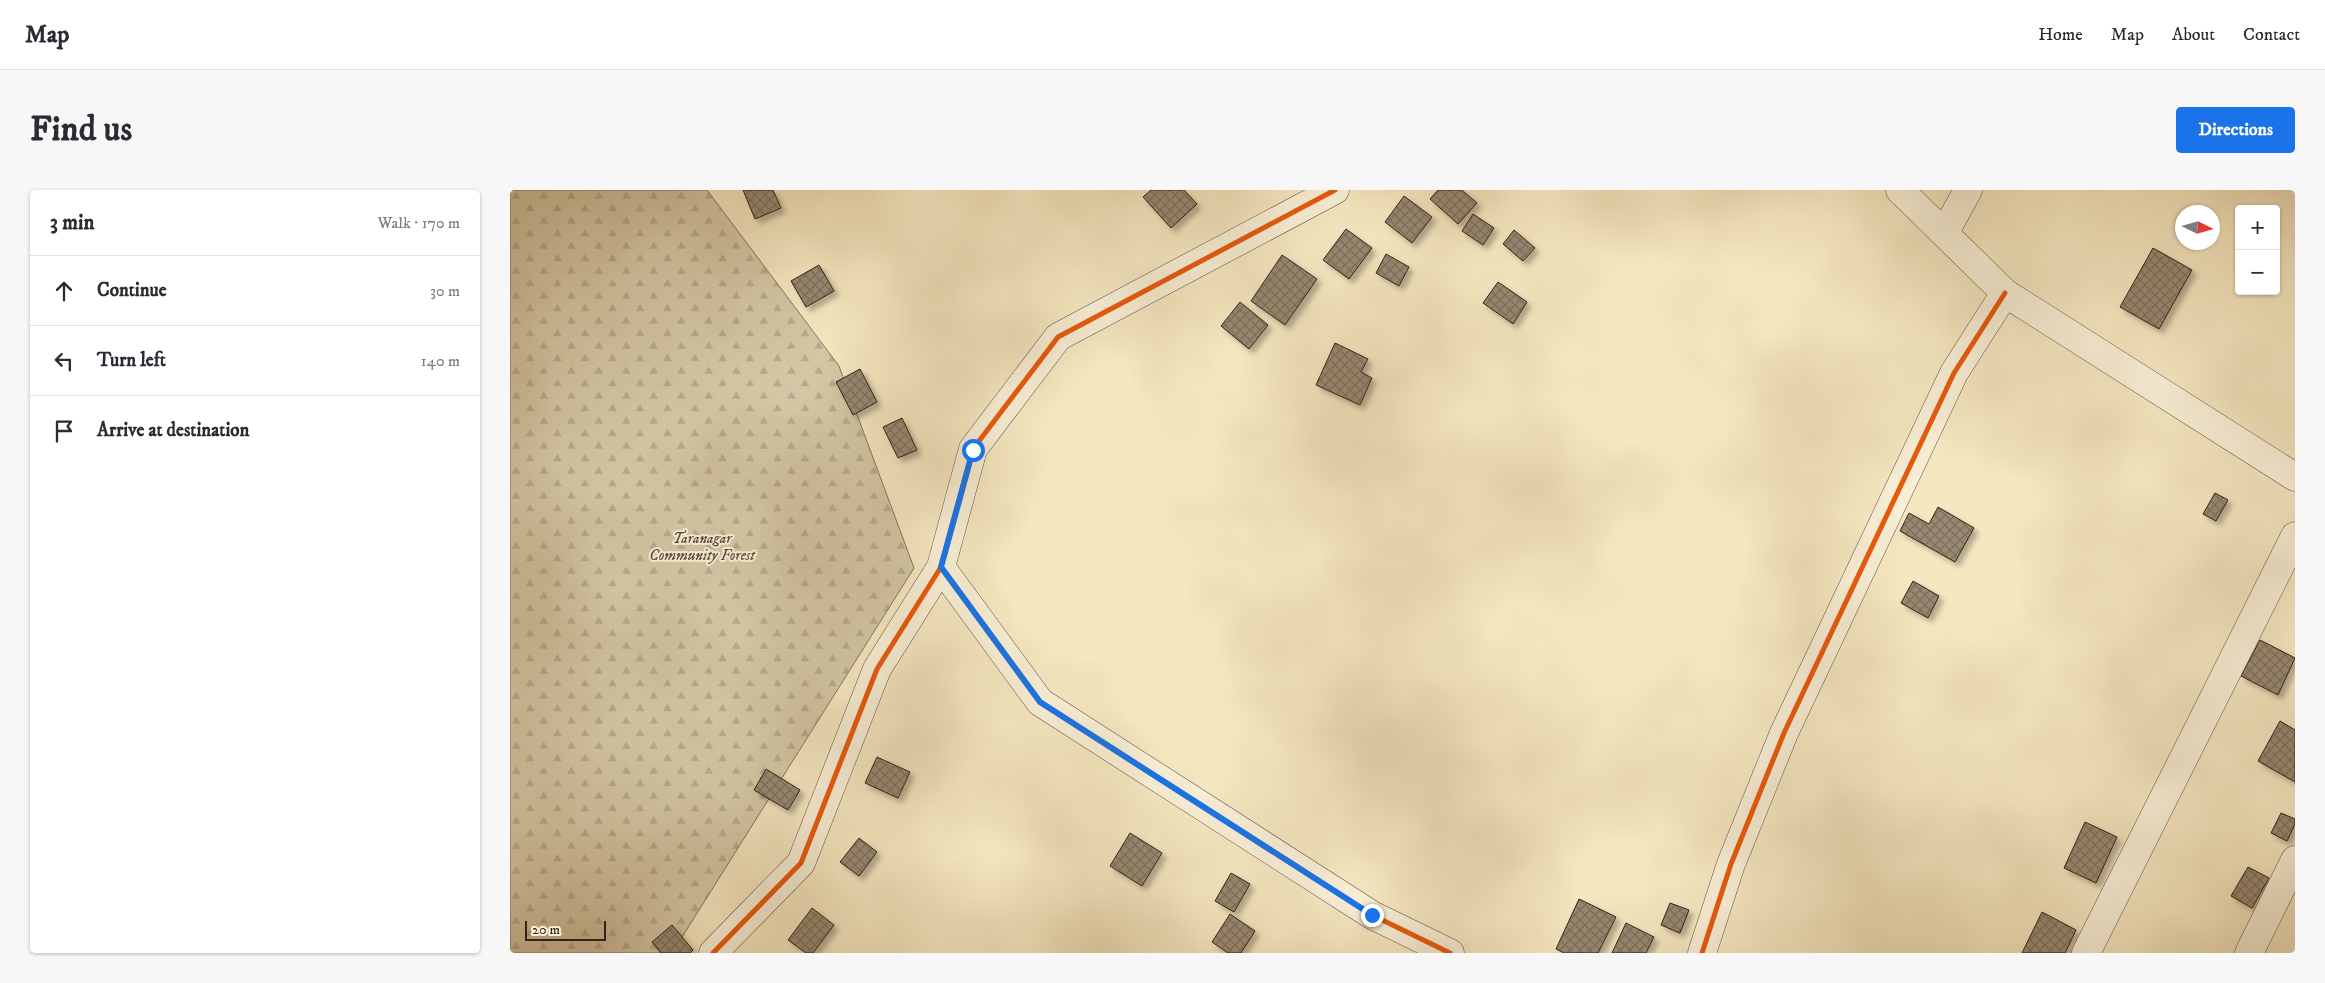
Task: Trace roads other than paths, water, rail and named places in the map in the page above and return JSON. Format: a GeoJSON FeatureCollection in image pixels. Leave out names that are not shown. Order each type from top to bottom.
{"type":"FeatureCollection","features":[{"type":"Feature","properties":{"kind":"street"},"geometry":{"type":"LineString","coordinates":[[714,953],[800,863],[877,668],[941,567],[973,450],[1058,337],[1335,190]]}},
{"type":"Feature","properties":{"kind":"street"},"geometry":{"type":"LineString","coordinates":[[1900,190],[2005,293],[2295,477]]}},
{"type":"Feature","properties":{"kind":"street"},"geometry":{"type":"LineString","coordinates":[[1944,232],[1968,190]]}},
{"type":"Feature","properties":{"kind":"street"},"geometry":{"type":"LineString","coordinates":[[1702,953],[1731,864],[1784,733],[1954,373],[2005,293]]}},
{"type":"Feature","properties":{"kind":"street"},"geometry":{"type":"LineString","coordinates":[[2086,953],[2295,536]]}},
{"type":"Feature","properties":{"kind":"street"},"geometry":{"type":"LineString","coordinates":[[941,567],[1040,702],[1372,915],[1450,953]]}},
{"type":"Feature","properties":{"kind":"street"},"geometry":{"type":"LineString","coordinates":[[2249,953],[2295,860]]}},
{"type":"Feature","properties":{"kind":"park label","name":"Taranagar Community Forest"},"geometry":{"type":"Point","coordinates":[702,546]}}]}
